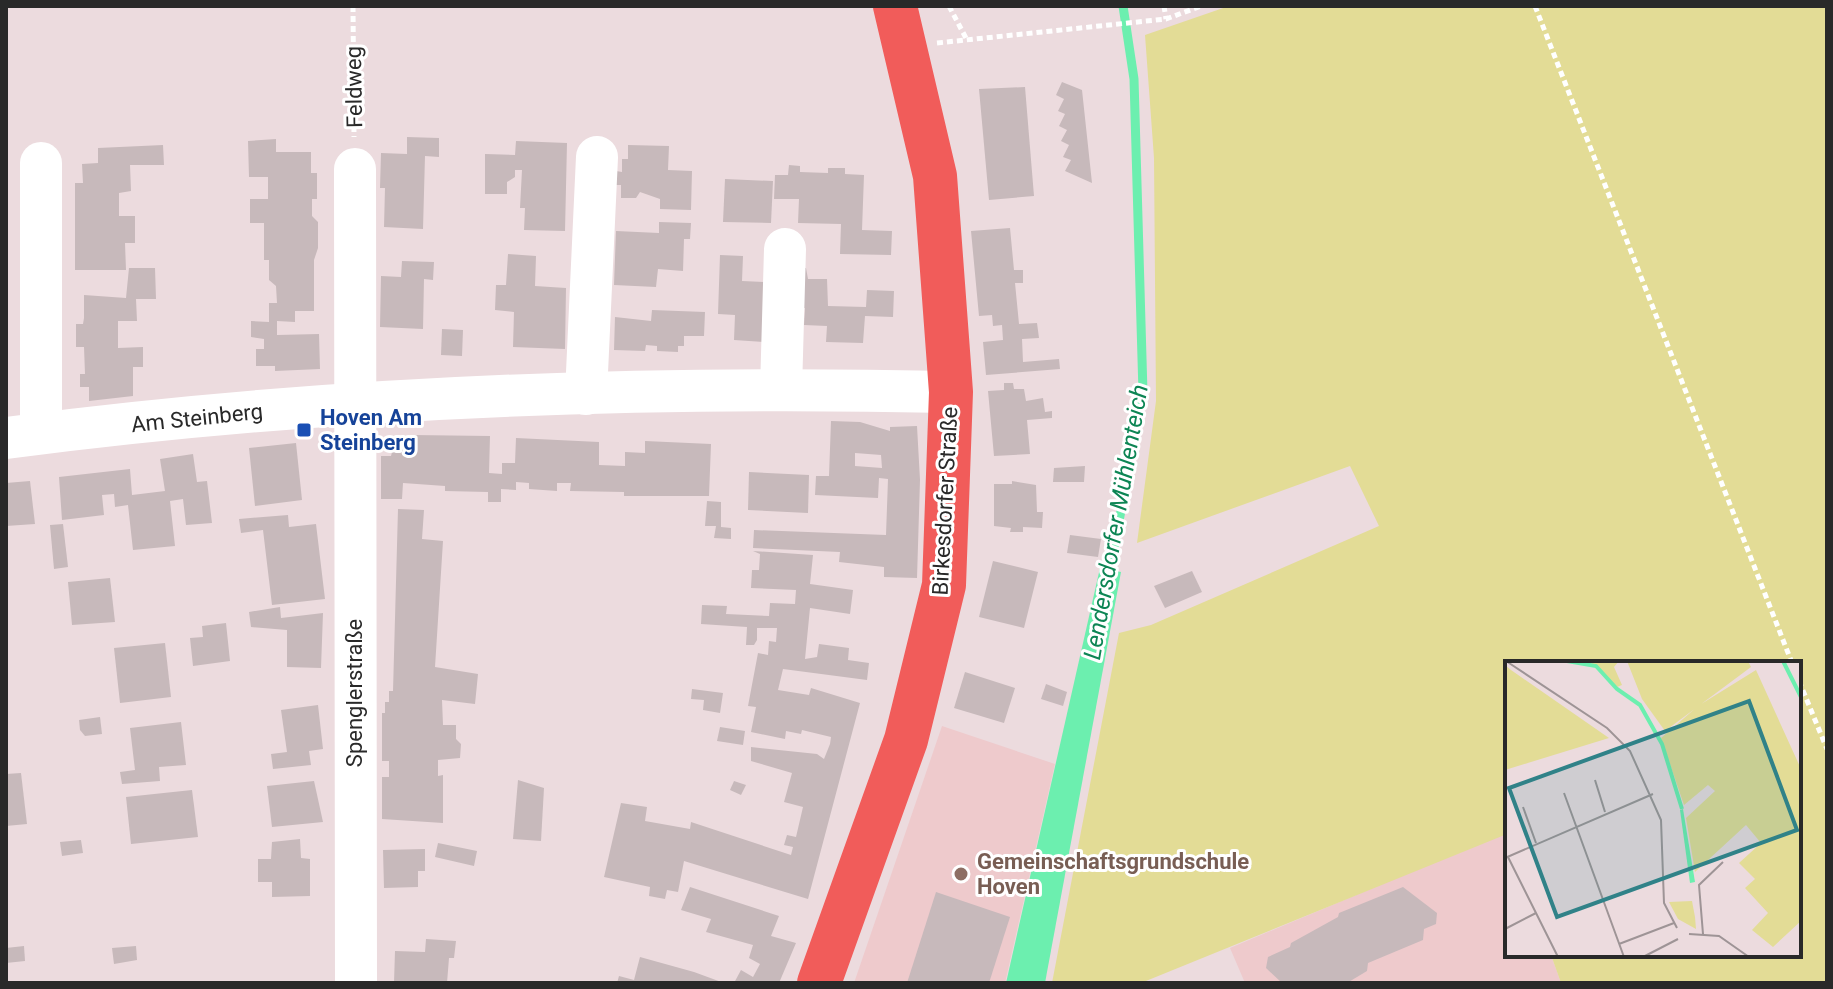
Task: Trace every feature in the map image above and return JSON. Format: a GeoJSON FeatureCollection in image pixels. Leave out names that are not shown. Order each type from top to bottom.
{"type":"FeatureCollection","features":[{"type":"Feature","properties":{"kind":"main road","name":"Birkesdorfer Straße"},"geometry":{"type":"LineString","coordinates":[[819,983],[906,740],[944,585],[951,392],[935,176],[895,6]]}},
{"type":"Feature","properties":{"kind":"street"},"geometry":{"type":"LineString","coordinates":[[586,394],[597,157]]}},
{"type":"Feature","properties":{"kind":"street","name":"Am Steinberg"},"geometry":{"type":"LineString","coordinates":[[41,163],[24,436],[353,403],[781,390],[951,392]]}},
{"type":"Feature","properties":{"kind":"street"},"geometry":{"type":"LineString","coordinates":[[353,403],[355,169]]}},
{"type":"Feature","properties":{"kind":"street"},"geometry":{"type":"LineString","coordinates":[[781,390],[785,249]]}},
{"type":"Feature","properties":{"kind":"street","name":"Spenglerstraße"},"geometry":{"type":"LineString","coordinates":[[353,403],[356,983]]}},
{"type":"Feature","properties":{"kind":"path","name":"Feldweg"},"geometry":{"type":"LineString","coordinates":[[353,6],[355,169]]}},
{"type":"Feature","properties":{"kind":"path"},"geometry":{"type":"LineString","coordinates":[[949,6],[967,40],[1166,19],[1201,6]]}},
{"type":"Feature","properties":{"kind":"path"},"geometry":{"type":"LineString","coordinates":[[1164,6],[1166,19]]}},
{"type":"Feature","properties":{"kind":"path"},"geometry":{"type":"LineString","coordinates":[[1535,6],[1791,661]]}},
{"type":"Feature","properties":{"kind":"path"},"geometry":{"type":"LineString","coordinates":[[1801,686],[1827,749]]}},
{"type":"Feature","properties":{"kind":"shaded area"},"geometry":{"type":"Polygon","coordinates":[[[1229,6],[1827,6],[1827,983],[1561,983],[1552,957],[1801,957],[1801,661],[1505,661],[1505,835],[1141,983],[1052,983],[1119,633],[1151,625],[1379,526],[1350,466],[1137,543],[1156,401],[1154,158],[1145,35],[1229,6]]]}},
{"type":"Feature","properties":{"kind":"shaded area"},"geometry":{"type":"Polygon","coordinates":[[[1100,568],[1121,572],[1045,983],[1006,983],[1100,568]]]}},
{"type":"Feature","properties":{"kind":"shaded area","name":"Gemeinschaftsgrundschule Hoven"},"geometry":{"type":"Polygon","coordinates":[[[942,726],[1055,764],[1005,983],[854,983],[942,726]]]}},
{"type":"Feature","properties":{"kind":"shaded area"},"geometry":{"type":"Polygon","coordinates":[[[1505,832],[1505,957],[1552,957],[1561,983],[1245,983],[1230,948],[1505,832]]]}},
{"type":"Feature","properties":{"kind":"building"},"geometry":{"type":"Polygon","coordinates":[[[1062,82],[1082,90],[1092,183],[1065,171],[1071,160],[1063,157],[1069,145],[1061,141],[1067,130],[1059,126],[1065,114],[1058,111],[1064,99],[1056,95],[1062,82]]]}},
{"type":"Feature","properties":{"kind":"building"},"geometry":{"type":"Polygon","coordinates":[[[1025,87],[1034,196],[989,200],[979,89],[1025,87]]]}},
{"type":"Feature","properties":{"kind":"building"},"geometry":{"type":"Polygon","coordinates":[[[407,137],[439,138],[439,157],[425,156],[423,229],[384,227],[385,188],[380,188],[381,153],[407,154],[407,137]]]}},
{"type":"Feature","properties":{"kind":"building"},"geometry":{"type":"Polygon","coordinates":[[[276,139],[276,152],[311,152],[311,173],[317,173],[317,199],[312,199],[312,216],[318,222],[314,311],[295,311],[295,322],[277,321],[277,335],[319,334],[320,369],[275,371],[275,366],[256,366],[256,349],[264,349],[264,339],[251,337],[251,321],[269,322],[269,303],[277,303],[276,286],[269,280],[269,260],[264,260],[264,223],[250,223],[250,199],[268,199],[268,177],[249,177],[248,141],[276,139]]]}},
{"type":"Feature","properties":{"kind":"building"},"geometry":{"type":"Polygon","coordinates":[[[516,141],[567,143],[565,231],[524,230],[525,208],[520,208],[522,170],[515,170],[515,177],[507,182],[507,194],[485,194],[485,154],[515,155],[516,141]]]}},
{"type":"Feature","properties":{"kind":"building"},"geometry":{"type":"Polygon","coordinates":[[[163,145],[164,165],[130,165],[131,191],[119,193],[119,216],[135,216],[135,243],[125,243],[126,270],[75,270],[75,183],[83,183],[82,164],[98,163],[98,148],[163,145]]]}},
{"type":"Feature","properties":{"kind":"building"},"geometry":{"type":"Polygon","coordinates":[[[628,145],[669,146],[668,170],[692,171],[691,210],[660,209],[660,199],[640,192],[636,198],[621,198],[621,185],[615,185],[616,171],[622,172],[622,159],[628,159],[628,145]]]}},
{"type":"Feature","properties":{"kind":"building"},"geometry":{"type":"Polygon","coordinates":[[[789,165],[800,166],[800,172],[828,173],[828,168],[845,168],[845,174],[864,175],[862,230],[892,231],[891,255],[840,254],[841,224],[798,223],[799,199],[774,199],[775,175],[788,175],[789,165]]]}},
{"type":"Feature","properties":{"kind":"building"},"geometry":{"type":"Polygon","coordinates":[[[725,179],[773,181],[771,223],[723,222],[725,179]]]}},
{"type":"Feature","properties":{"kind":"building"},"geometry":{"type":"Polygon","coordinates":[[[659,222],[691,223],[690,239],[684,239],[683,271],[658,269],[656,287],[614,285],[616,231],[659,233],[659,222]]]}},
{"type":"Feature","properties":{"kind":"building"},"geometry":{"type":"Polygon","coordinates":[[[1010,228],[1014,270],[1023,270],[1023,283],[1015,283],[1019,324],[1037,323],[1039,338],[1022,339],[1023,362],[1059,359],[1060,369],[986,375],[983,342],[1003,340],[1002,325],[993,326],[992,315],[979,316],[971,231],[1010,228]]]}},
{"type":"Feature","properties":{"kind":"building"},"geometry":{"type":"Polygon","coordinates":[[[508,254],[536,256],[535,286],[566,288],[565,349],[513,347],[514,312],[495,310],[496,285],[506,285],[508,254]]]}},
{"type":"Feature","properties":{"kind":"building"},"geometry":{"type":"Polygon","coordinates":[[[720,255],[743,256],[742,281],[766,282],[764,342],[734,340],[735,315],[718,314],[720,255]]]}},
{"type":"Feature","properties":{"kind":"building"},"geometry":{"type":"Polygon","coordinates":[[[402,261],[434,262],[433,280],[424,279],[423,329],[380,327],[381,276],[401,277],[402,261]]]}},
{"type":"Feature","properties":{"kind":"building"},"geometry":{"type":"Polygon","coordinates":[[[129,268],[155,268],[156,299],[136,299],[137,321],[118,321],[118,348],[143,347],[143,367],[133,367],[133,396],[89,401],[89,387],[80,387],[80,374],[85,374],[84,347],[76,347],[76,324],[83,324],[84,318],[84,295],[126,298],[129,268]]]}},
{"type":"Feature","properties":{"kind":"building"},"geometry":{"type":"Polygon","coordinates":[[[791,268],[806,268],[808,279],[827,279],[828,306],[866,307],[867,290],[894,291],[893,317],[865,316],[863,343],[826,342],[827,326],[804,325],[805,308],[789,309],[791,268]]]}},
{"type":"Feature","properties":{"kind":"building"},"geometry":{"type":"Polygon","coordinates":[[[652,310],[705,312],[704,336],[684,336],[684,346],[678,346],[678,352],[657,351],[657,346],[646,345],[645,351],[614,350],[615,317],[651,321],[652,310]]]}},
{"type":"Feature","properties":{"kind":"building"},"geometry":{"type":"Polygon","coordinates":[[[442,329],[463,330],[462,356],[441,355],[442,329]]]}},
{"type":"Feature","properties":{"kind":"building"},"geometry":{"type":"Polygon","coordinates":[[[1004,383],[1013,383],[1014,389],[1024,389],[1026,401],[1043,398],[1045,412],[1052,411],[1052,418],[1027,420],[1030,454],[994,456],[988,391],[1004,390],[1004,383]]]}},
{"type":"Feature","properties":{"kind":"building"},"geometry":{"type":"Polygon","coordinates":[[[831,421],[860,422],[890,431],[890,427],[917,426],[920,480],[917,578],[884,577],[884,567],[839,562],[840,552],[753,548],[754,530],[886,535],[888,479],[879,478],[878,498],[815,495],[816,476],[829,476],[831,421]],[[855,453],[855,466],[882,468],[881,455],[855,453]]]}},
{"type":"Feature","properties":{"kind":"building"},"geometry":{"type":"Polygon","coordinates":[[[490,436],[489,473],[502,474],[502,463],[515,463],[516,438],[599,442],[599,465],[625,466],[625,452],[645,453],[645,441],[711,444],[709,496],[624,496],[624,492],[570,491],[571,483],[557,483],[557,491],[529,489],[529,483],[516,482],[516,490],[501,489],[501,502],[488,502],[488,492],[445,491],[445,486],[403,483],[402,499],[381,499],[381,456],[391,456],[395,441],[405,441],[405,437],[490,436]]]}},
{"type":"Feature","properties":{"kind":"building"},"geometry":{"type":"Polygon","coordinates":[[[296,443],[302,500],[255,506],[249,448],[296,443]]]}},
{"type":"Feature","properties":{"kind":"building"},"geometry":{"type":"Polygon","coordinates":[[[193,454],[197,482],[207,481],[212,523],[186,525],[183,499],[170,501],[175,546],[133,550],[128,505],[115,507],[114,494],[102,495],[104,515],[62,520],[59,477],[130,469],[132,495],[165,491],[160,459],[193,454]]]}},
{"type":"Feature","properties":{"kind":"building"},"geometry":{"type":"Polygon","coordinates":[[[1085,466],[1084,482],[1053,482],[1054,468],[1085,466]]]}},
{"type":"Feature","properties":{"kind":"building"},"geometry":{"type":"Polygon","coordinates":[[[749,472],[809,475],[808,513],[748,510],[749,472]]]}},
{"type":"Feature","properties":{"kind":"building"},"geometry":{"type":"Polygon","coordinates":[[[30,481],[35,524],[6,526],[6,483],[30,481]]]}},
{"type":"Feature","properties":{"kind":"building"},"geometry":{"type":"Polygon","coordinates":[[[1012,481],[1036,485],[1037,512],[1043,512],[1042,528],[1023,527],[1023,532],[1010,532],[1011,528],[994,526],[994,484],[1012,484],[1012,481]]]}},
{"type":"Feature","properties":{"kind":"building"},"geometry":{"type":"Polygon","coordinates":[[[707,501],[721,502],[721,527],[731,528],[731,539],[714,538],[716,526],[705,526],[707,501]]]}},
{"type":"Feature","properties":{"kind":"building"},"geometry":{"type":"Polygon","coordinates":[[[398,509],[424,510],[422,539],[443,541],[435,667],[478,674],[475,704],[442,700],[443,725],[456,725],[456,739],[461,744],[460,758],[438,760],[438,776],[443,775],[443,823],[382,819],[382,777],[389,777],[389,761],[382,761],[382,713],[385,713],[385,702],[389,702],[389,691],[393,691],[398,509]]]}},
{"type":"Feature","properties":{"kind":"building"},"geometry":{"type":"Polygon","coordinates":[[[288,515],[289,527],[316,524],[325,599],[272,605],[263,530],[241,533],[239,519],[288,515]]]}},
{"type":"Feature","properties":{"kind":"building"},"geometry":{"type":"Polygon","coordinates":[[[63,524],[68,567],[54,569],[50,525],[63,524]]]}},
{"type":"Feature","properties":{"kind":"building"},"geometry":{"type":"Polygon","coordinates":[[[1070,535],[1101,539],[1098,557],[1067,553],[1070,535]]]}},
{"type":"Feature","properties":{"kind":"building"},"geometry":{"type":"Polygon","coordinates":[[[753,551],[813,555],[810,584],[853,590],[850,614],[810,608],[805,659],[817,657],[819,644],[849,648],[848,660],[869,663],[867,680],[783,669],[778,690],[809,695],[811,688],[860,703],[808,899],[684,861],[678,892],[667,890],[665,899],[649,896],[650,887],[604,877],[621,803],[647,807],[645,821],[690,829],[691,822],[791,855],[793,847],[784,845],[787,835],[796,837],[803,807],[784,802],[792,773],[751,761],[751,747],[817,754],[824,759],[830,744],[831,737],[802,730],[801,734],[786,731],[785,739],[751,732],[756,707],[748,706],[758,653],[768,655],[769,641],[776,642],[777,628],[757,628],[754,645],[746,645],[747,627],[701,624],[702,605],[727,606],[726,614],[769,616],[770,603],[795,604],[796,590],[751,588],[752,570],[759,570],[760,554],[753,551]]]}},
{"type":"Feature","properties":{"kind":"building"},"geometry":{"type":"Polygon","coordinates":[[[993,561],[1038,572],[1024,628],[979,617],[993,561]]]}},
{"type":"Feature","properties":{"kind":"building"},"geometry":{"type":"Polygon","coordinates":[[[1192,571],[1202,592],[1165,608],[1154,586],[1192,571]]]}},
{"type":"Feature","properties":{"kind":"building"},"geometry":{"type":"Polygon","coordinates":[[[110,578],[115,622],[72,625],[68,582],[110,578]]]}},
{"type":"Feature","properties":{"kind":"building"},"geometry":{"type":"Polygon","coordinates":[[[280,607],[281,618],[323,613],[321,668],[287,667],[287,630],[251,627],[249,612],[280,607]]]}},
{"type":"Feature","properties":{"kind":"building"},"geometry":{"type":"Polygon","coordinates":[[[226,623],[230,661],[193,666],[190,638],[203,637],[202,626],[226,623]]]}},
{"type":"Feature","properties":{"kind":"building"},"geometry":{"type":"Polygon","coordinates":[[[165,643],[171,697],[120,703],[114,648],[165,643]]]}},
{"type":"Feature","properties":{"kind":"building"},"geometry":{"type":"Polygon","coordinates":[[[965,672],[1015,688],[1004,723],[954,708],[965,672]]]}},
{"type":"Feature","properties":{"kind":"building"},"geometry":{"type":"Polygon","coordinates":[[[1046,684],[1067,692],[1063,706],[1041,699],[1046,684]]]}},
{"type":"Feature","properties":{"kind":"building"},"geometry":{"type":"Polygon","coordinates":[[[692,689],[723,693],[720,713],[703,710],[704,700],[691,699],[692,689]]]}},
{"type":"Feature","properties":{"kind":"building"},"geometry":{"type":"Polygon","coordinates":[[[318,705],[323,749],[309,751],[311,765],[273,769],[271,754],[287,752],[281,710],[318,705]]]}},
{"type":"Feature","properties":{"kind":"building"},"geometry":{"type":"Polygon","coordinates":[[[100,717],[102,734],[85,736],[80,730],[79,720],[100,717]]]}},
{"type":"Feature","properties":{"kind":"building"},"geometry":{"type":"Polygon","coordinates":[[[181,722],[186,765],[159,767],[160,781],[122,784],[120,772],[135,770],[130,728],[181,722]]]}},
{"type":"Feature","properties":{"kind":"building"},"geometry":{"type":"Polygon","coordinates":[[[720,727],[745,731],[743,745],[717,741],[720,727]]]}},
{"type":"Feature","properties":{"kind":"building"},"geometry":{"type":"Polygon","coordinates":[[[21,773],[27,824],[6,826],[6,774],[21,773]]]}},
{"type":"Feature","properties":{"kind":"building"},"geometry":{"type":"Polygon","coordinates":[[[518,780],[544,788],[541,841],[513,839],[518,780]]]}},
{"type":"Feature","properties":{"kind":"building"},"geometry":{"type":"Polygon","coordinates":[[[314,781],[323,822],[272,827],[267,786],[314,781]]]}},
{"type":"Feature","properties":{"kind":"building"},"geometry":{"type":"Polygon","coordinates":[[[734,781],[746,785],[741,795],[730,790],[734,781]]]}},
{"type":"Feature","properties":{"kind":"building"},"geometry":{"type":"Polygon","coordinates":[[[192,790],[198,837],[131,844],[126,797],[192,790]]]}},
{"type":"Feature","properties":{"kind":"building"},"geometry":{"type":"Polygon","coordinates":[[[300,839],[301,858],[310,859],[310,896],[272,897],[272,882],[258,882],[258,859],[271,859],[272,842],[300,839]]]}},
{"type":"Feature","properties":{"kind":"building"},"geometry":{"type":"Polygon","coordinates":[[[81,840],[83,853],[62,856],[60,842],[81,840]]]}},
{"type":"Feature","properties":{"kind":"building"},"geometry":{"type":"Polygon","coordinates":[[[438,843],[477,851],[474,866],[435,857],[438,843]]]}},
{"type":"Feature","properties":{"kind":"building"},"geometry":{"type":"Polygon","coordinates":[[[425,849],[425,871],[418,871],[418,887],[384,888],[383,850],[425,849]]]}},
{"type":"Feature","properties":{"kind":"building"},"geometry":{"type":"Polygon","coordinates":[[[690,887],[779,916],[771,936],[796,943],[779,983],[734,983],[741,970],[753,977],[760,964],[749,958],[753,945],[706,932],[711,919],[681,910],[690,887]]]}},
{"type":"Feature","properties":{"kind":"building"},"geometry":{"type":"Polygon","coordinates":[[[1403,887],[1437,913],[1436,924],[1424,929],[1423,940],[1368,963],[1367,971],[1347,983],[1282,983],[1266,968],[1268,957],[1290,947],[1291,943],[1338,917],[1339,913],[1403,887]]]}},
{"type":"Feature","properties":{"kind":"building"},"geometry":{"type":"Polygon","coordinates":[[[936,892],[1010,917],[989,983],[907,983],[936,892]]]}},
{"type":"Feature","properties":{"kind":"building"},"geometry":{"type":"Polygon","coordinates":[[[426,939],[456,941],[454,958],[449,958],[447,983],[394,983],[395,951],[425,952],[426,939]]]}},
{"type":"Feature","properties":{"kind":"building"},"geometry":{"type":"Polygon","coordinates":[[[24,946],[25,961],[6,963],[6,948],[24,946]]]}},
{"type":"Feature","properties":{"kind":"building"},"geometry":{"type":"Polygon","coordinates":[[[136,946],[137,960],[114,964],[112,948],[136,946]]]}},
{"type":"Feature","properties":{"kind":"building"},"geometry":{"type":"Polygon","coordinates":[[[640,957],[724,983],[617,983],[619,976],[634,980],[640,957]]]}},
{"type":"Feature","properties":{"kind":"waterway","name":"Lendersdorfer Mühlenteich"},"geometry":{"type":"LineString","coordinates":[[1108,580],[1143,393],[1134,79],[1123,6]]}},
{"type":"Feature","properties":{"kind":"place","name":"Hoven Am Steinberg"},"geometry":{"type":"Point","coordinates":[304,430]}},
{"type":"Feature","properties":{"kind":"place","name":"Gemeinschaftsgrundschule Hoven"},"geometry":{"type":"Point","coordinates":[961,874]}}]}
